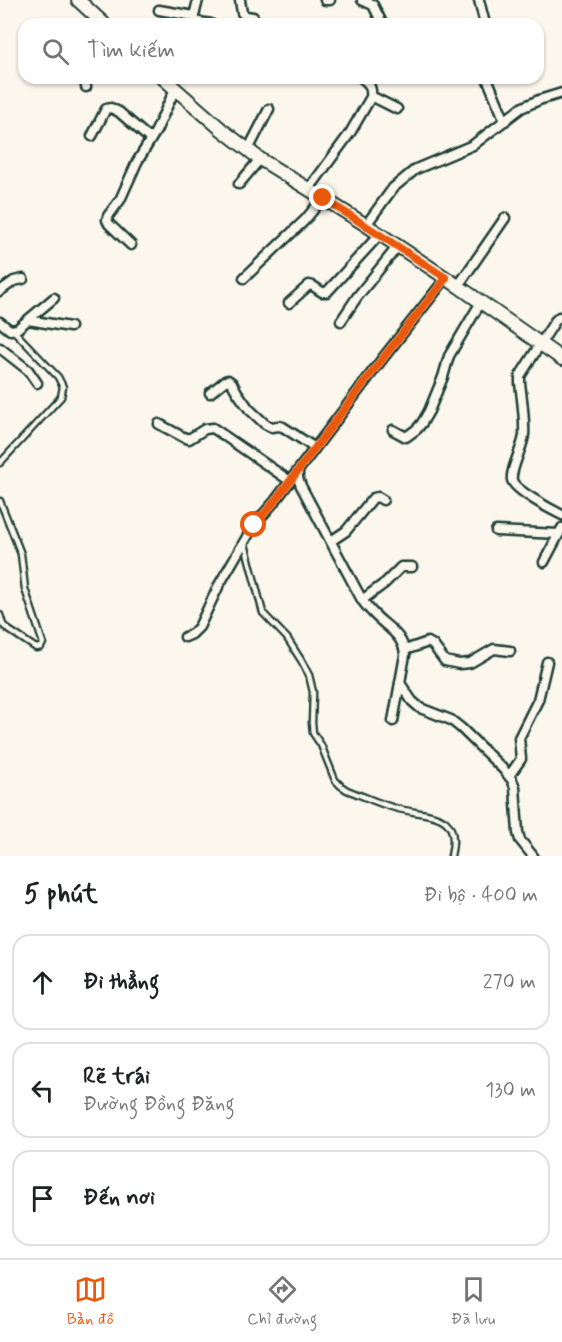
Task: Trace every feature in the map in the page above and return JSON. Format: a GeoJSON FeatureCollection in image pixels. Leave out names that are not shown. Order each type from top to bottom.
{"type":"FeatureCollection","features":[{"type":"Feature","properties":{"kind":"main road"},"geometry":{"type":"LineString","coordinates":[[78,0],[98,18]]}},
{"type":"Feature","properties":{"kind":"main road"},"geometry":{"type":"LineString","coordinates":[[170,84],[221,129],[260,159],[380,234],[562,359]]}},
{"type":"Feature","properties":{"kind":"street"},"geometry":{"type":"LineString","coordinates":[[194,18],[198,0]]}},
{"type":"Feature","properties":{"kind":"street"},"geometry":{"type":"LineString","coordinates":[[240,0],[242,13],[253,17]]}},
{"type":"Feature","properties":{"kind":"street"},"geometry":{"type":"LineString","coordinates":[[325,0],[330,0]]}},
{"type":"Feature","properties":{"kind":"street"},"geometry":{"type":"LineString","coordinates":[[362,0],[373,5],[380,18]]}},
{"type":"Feature","properties":{"kind":"street"},"geometry":{"type":"LineString","coordinates":[[479,0],[484,18]]}},
{"type":"Feature","properties":{"kind":"street"},"geometry":{"type":"LineString","coordinates":[[159,10],[186,18]]}},
{"type":"Feature","properties":{"kind":"street"},"geometry":{"type":"LineString","coordinates":[[131,245],[107,220],[156,131],[168,84]]}},
{"type":"Feature","properties":{"kind":"street"},"geometry":{"type":"LineString","coordinates":[[309,189],[350,133],[371,98],[369,84]]}},
{"type":"Feature","properties":{"kind":"street"},"geometry":{"type":"LineString","coordinates":[[490,84],[505,121]]}},
{"type":"Feature","properties":{"kind":"street"},"geometry":{"type":"LineString","coordinates":[[366,225],[393,188],[416,169],[473,145],[521,108],[562,93]]}},
{"type":"Feature","properties":{"kind":"street"},"geometry":{"type":"LineString","coordinates":[[371,98],[397,109]]}},
{"type":"Feature","properties":{"kind":"street"},"geometry":{"type":"LineString","coordinates":[[92,136],[106,109],[111,108],[119,112],[150,139]]}},
{"type":"Feature","properties":{"kind":"street"},"geometry":{"type":"LineString","coordinates":[[248,150],[269,109]]}},
{"type":"Feature","properties":{"kind":"street"},"geometry":{"type":"LineString","coordinates":[[239,184],[260,159]]}},
{"type":"Feature","properties":{"kind":"street"},"geometry":{"type":"LineString","coordinates":[[244,278],[308,217],[323,198]]}},
{"type":"Feature","properties":{"kind":"street"},"geometry":{"type":"LineString","coordinates":[[458,286],[505,218]]}},
{"type":"Feature","properties":{"kind":"street"},"geometry":{"type":"LineString","coordinates":[[289,303],[309,285],[322,292],[327,292],[380,234]]}},
{"type":"Feature","properties":{"kind":"street"},"geometry":{"type":"LineString","coordinates":[[341,321],[398,246]]}},
{"type":"Feature","properties":{"kind":"street"},"geometry":{"type":"LineString","coordinates":[[185,637],[199,627],[219,585],[254,525],[446,278]]}},
{"type":"Feature","properties":{"kind":"street"},"geometry":{"type":"LineString","coordinates":[[0,291],[14,281],[23,279]]}},
{"type":"Feature","properties":{"kind":"street"},"geometry":{"type":"LineString","coordinates":[[0,322],[14,331],[54,298]]}},
{"type":"Feature","properties":{"kind":"street"},"geometry":{"type":"LineString","coordinates":[[393,430],[406,437],[422,423],[432,405],[449,356],[481,302]]}},
{"type":"Feature","properties":{"kind":"street"},"geometry":{"type":"LineString","coordinates":[[562,317],[555,321],[520,376],[524,433],[512,480],[514,485],[562,514]]}},
{"type":"Feature","properties":{"kind":"street"},"geometry":{"type":"LineString","coordinates":[[28,320],[70,327]]}},
{"type":"Feature","properties":{"kind":"street"},"geometry":{"type":"LineString","coordinates":[[0,348],[28,370],[37,383]]}},
{"type":"Feature","properties":{"kind":"street"},"geometry":{"type":"LineString","coordinates":[[210,393],[228,380],[249,409],[266,424],[271,427],[283,427],[315,448]]}},
{"type":"Feature","properties":{"kind":"street"},"geometry":{"type":"LineString","coordinates":[[159,424],[189,439],[205,429],[213,428],[290,481]]}},
{"type":"Feature","properties":{"kind":"street"},"geometry":{"type":"LineString","coordinates":[[298,471],[301,486],[362,600],[396,634],[405,650],[393,721]]}},
{"type":"Feature","properties":{"kind":"street"},"geometry":{"type":"LineString","coordinates":[[331,541],[346,531],[373,498],[378,497],[383,500]]}},
{"type":"Feature","properties":{"kind":"street"},"geometry":{"type":"LineString","coordinates":[[496,531],[560,531],[544,562]]}},
{"type":"Feature","properties":{"kind":"street"},"geometry":{"type":"LineString","coordinates":[[362,600],[385,583],[401,567],[412,567]]}},
{"type":"Feature","properties":{"kind":"street"},"geometry":{"type":"LineString","coordinates":[[405,650],[428,642],[445,661],[459,663],[475,662],[494,649],[510,651]]}},
{"type":"Feature","properties":{"kind":"street"},"geometry":{"type":"LineString","coordinates":[[509,776],[522,757],[519,738],[538,700],[547,662]]}},
{"type":"Feature","properties":{"kind":"street"},"geometry":{"type":"LineString","coordinates":[[400,683],[412,701],[420,708],[451,720],[509,776],[515,787],[520,840],[534,856]]}},
{"type":"Feature","properties":{"kind":"lane"},"geometry":{"type":"LineString","coordinates":[[0,463],[61,397],[63,391],[58,377],[14,331]]}},
{"type":"Feature","properties":{"kind":"lane"},"geometry":{"type":"LineString","coordinates":[[0,501],[21,554],[25,589],[42,643],[41,648],[36,648],[9,630],[3,625],[0,615]]}},
{"type":"Feature","properties":{"kind":"lane"},"geometry":{"type":"LineString","coordinates":[[245,542],[263,613],[288,638],[309,675],[313,692],[313,733],[321,745],[335,780],[347,790],[395,808],[439,817],[452,830],[451,856]]}},
{"type":"Feature","properties":{"kind":"route"},"geometry":{"type":"LineString","coordinates":[[254,525],[275,501],[446,278],[323,198]]}}]}
